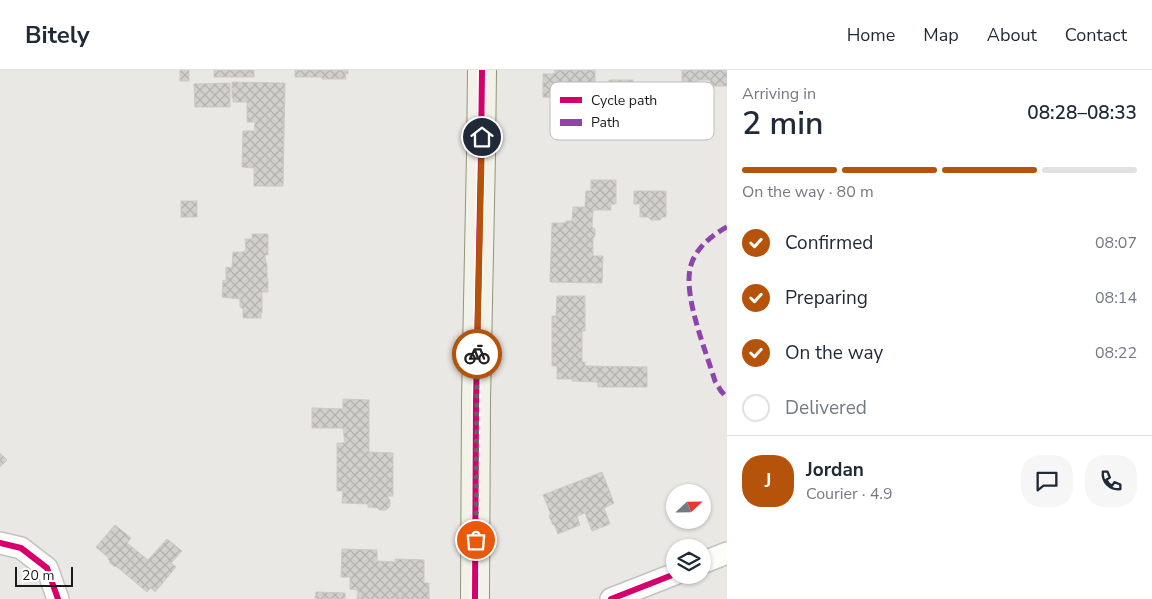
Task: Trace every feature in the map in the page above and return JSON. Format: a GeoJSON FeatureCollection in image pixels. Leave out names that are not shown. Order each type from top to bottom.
{"type":"FeatureCollection","features":[{"type":"Feature","properties":{"kind":"street"},"geometry":{"type":"LineString","coordinates":[[475,599],[476,400],[482,70]]}},
{"type":"Feature","properties":{"kind":"street"},"geometry":{"type":"LineString","coordinates":[[0,543],[21,548],[47,568],[58,599]]}},
{"type":"Feature","properties":{"kind":"street"},"geometry":{"type":"LineString","coordinates":[[711,559],[727,553]]}},
{"type":"Feature","properties":{"kind":"street"},"geometry":{"type":"LineString","coordinates":[[611,599],[666,578]]}},
{"type":"Feature","properties":{"kind":"building"},"geometry":{"type":"Polygon","coordinates":[[[180,70],[189,70],[189,81],[180,81],[180,70]]]}},
{"type":"Feature","properties":{"kind":"building"},"geometry":{"type":"Polygon","coordinates":[[[214,70],[254,70],[254,77],[214,77],[214,70]]]}},
{"type":"Feature","properties":{"kind":"building"},"geometry":{"type":"Polygon","coordinates":[[[295,70],[348,70],[348,74],[345,73],[346,79],[295,77],[295,70]]]}},
{"type":"Feature","properties":{"kind":"building"},"geometry":{"type":"Polygon","coordinates":[[[555,70],[595,70],[595,82],[550,82],[550,97],[543,97],[543,74],[554,74],[555,70]]]}},
{"type":"Feature","properties":{"kind":"building"},"geometry":{"type":"Polygon","coordinates":[[[682,70],[727,70],[727,86],[714,86],[714,82],[710,82],[710,80],[682,82],[682,70]]]}},
{"type":"Feature","properties":{"kind":"building"},"geometry":{"type":"Polygon","coordinates":[[[609,80],[633,80],[633,82],[609,82],[609,80]]]}},
{"type":"Feature","properties":{"kind":"building"},"geometry":{"type":"Polygon","coordinates":[[[232,82],[285,83],[283,186],[254,186],[254,168],[242,167],[243,131],[254,131],[255,122],[247,122],[247,102],[233,102],[232,82]]]}},
{"type":"Feature","properties":{"kind":"building"},"geometry":{"type":"Polygon","coordinates":[[[230,83],[230,107],[195,107],[194,84],[230,83]]]}},
{"type":"Feature","properties":{"kind":"building"},"geometry":{"type":"Polygon","coordinates":[[[591,180],[616,180],[616,204],[611,204],[611,210],[593,210],[592,227],[595,229],[595,236],[593,238],[593,256],[603,256],[602,283],[550,282],[552,223],[572,221],[573,207],[585,207],[586,191],[591,191],[591,180]]]}},
{"type":"Feature","properties":{"kind":"building"},"geometry":{"type":"Polygon","coordinates":[[[634,191],[666,191],[666,217],[662,217],[660,220],[651,220],[648,217],[640,217],[640,204],[634,204],[634,191]]]}},
{"type":"Feature","properties":{"kind":"building"},"geometry":{"type":"Polygon","coordinates":[[[181,201],[197,201],[197,217],[181,217],[181,201]]]}},
{"type":"Feature","properties":{"kind":"building"},"geometry":{"type":"Polygon","coordinates":[[[252,234],[268,234],[268,255],[265,255],[268,292],[262,292],[261,318],[243,318],[240,299],[222,297],[223,280],[226,281],[226,267],[232,268],[233,252],[243,252],[246,250],[245,239],[252,239],[252,234]]]}},
{"type":"Feature","properties":{"kind":"building"},"geometry":{"type":"Polygon","coordinates":[[[557,296],[585,296],[585,331],[582,331],[582,362],[585,362],[585,366],[647,367],[647,387],[598,387],[598,382],[557,379],[557,366],[552,366],[552,316],[556,316],[557,296]]]}},
{"type":"Feature","properties":{"kind":"building"},"geometry":{"type":"Polygon","coordinates":[[[343,399],[369,400],[369,452],[393,453],[393,496],[388,496],[390,506],[386,510],[368,507],[368,504],[342,503],[343,491],[337,491],[337,443],[345,443],[343,428],[312,428],[312,408],[343,409],[343,399]]]}},
{"type":"Feature","properties":{"kind":"building"},"geometry":{"type":"Polygon","coordinates":[[[0,453],[7,460],[0,467],[0,453]]]}},
{"type":"Feature","properties":{"kind":"building"},"geometry":{"type":"Polygon","coordinates":[[[602,472],[614,503],[604,508],[610,524],[592,531],[585,513],[577,516],[580,525],[558,534],[549,516],[551,515],[543,495],[602,472]]]}},
{"type":"Feature","properties":{"kind":"building"},"geometry":{"type":"Polygon","coordinates":[[[115,525],[131,538],[127,543],[148,560],[167,539],[182,551],[171,563],[176,567],[155,592],[151,588],[147,592],[109,562],[109,558],[96,547],[115,525]]]}},
{"type":"Feature","properties":{"kind":"building"},"geometry":{"type":"Polygon","coordinates":[[[342,549],[377,550],[377,561],[395,562],[395,559],[424,560],[424,583],[429,583],[429,599],[357,599],[358,590],[350,589],[350,577],[341,577],[342,549]]]}},
{"type":"Feature","properties":{"kind":"building"},"geometry":{"type":"Polygon","coordinates":[[[316,592],[345,593],[345,599],[315,599],[316,592]]]}},
{"type":"Feature","properties":{"kind":"marked path"},"geometry":{"type":"LineString","coordinates":[[727,227],[710,238],[697,253],[693,259],[689,277],[692,307],[701,339],[715,381],[727,398]]}},
{"type":"Feature","properties":{"kind":"cycle path"},"geometry":{"type":"LineString","coordinates":[[475,599],[476,401],[482,70]]}},
{"type":"Feature","properties":{"kind":"cycle path"},"geometry":{"type":"LineString","coordinates":[[0,543],[21,548],[47,568],[58,599]]}},
{"type":"Feature","properties":{"kind":"cycle path"},"geometry":{"type":"LineString","coordinates":[[611,599],[666,578]]}},
{"type":"Feature","properties":{"kind":"way so far"},"geometry":{"type":"LineString","coordinates":[[476,540],[477,354]]}},
{"type":"Feature","properties":{"kind":"route"},"geometry":{"type":"LineString","coordinates":[[477,354],[482,137]]}}]}
